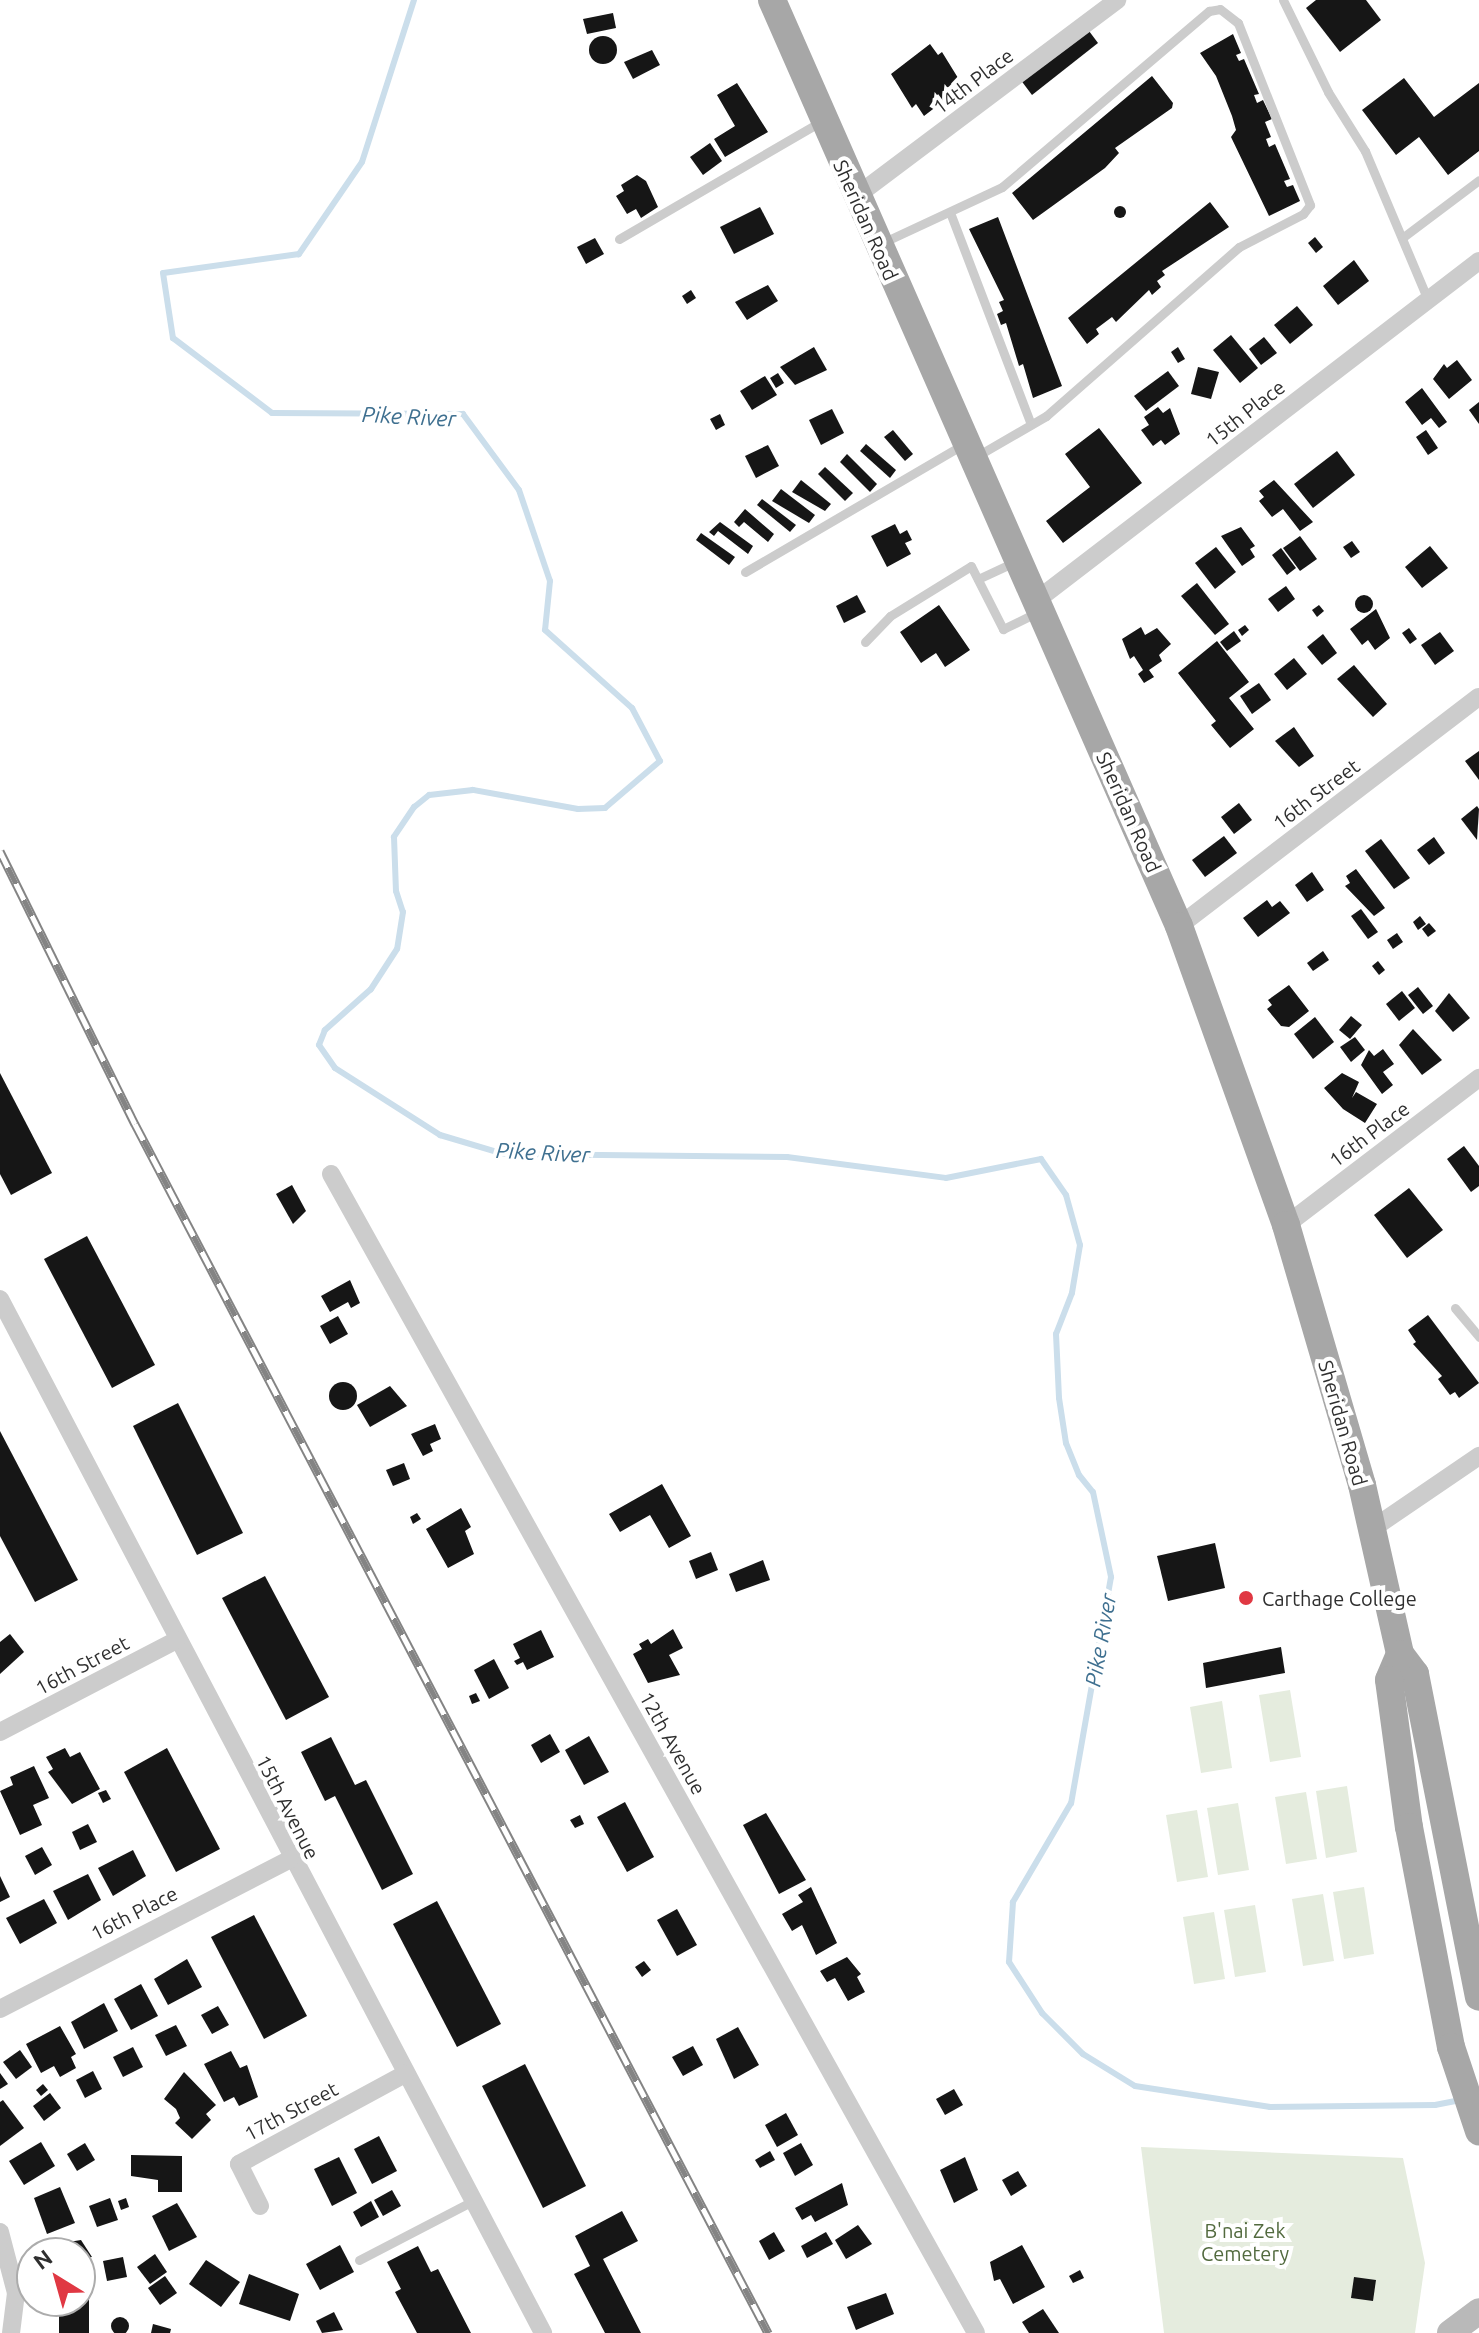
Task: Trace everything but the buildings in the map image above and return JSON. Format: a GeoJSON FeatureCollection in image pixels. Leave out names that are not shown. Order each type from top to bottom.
{"type":"FeatureCollection","features":[{"type":"Feature","properties":{"kind":"main road","name":"Sheridan Road"},"geometry":{"type":"LineString","coordinates":[[772,0],[855,197],[971,450],[1179,926],[1286,1225],[1372,1529],[1400,1654],[1415,1674],[1479,1997]]}},
{"type":"Feature","properties":{"kind":"main road","name":"Sheridan Road"},"geometry":{"type":"LineString","coordinates":[[1400,1654],[1389,1680],[1409,1827],[1451,2047],[1479,2131]]}},
{"type":"Feature","properties":{"kind":"street","name":"14th Place"},"geometry":{"type":"LineString","coordinates":[[855,197],[1117,0]]}},
{"type":"Feature","properties":{"kind":"street","name":"15th Place"},"geometry":{"type":"LineString","coordinates":[[1039,605],[1479,261]]}},
{"type":"Feature","properties":{"kind":"street","name":"16th Street"},"geometry":{"type":"LineString","coordinates":[[1179,926],[1479,697]]}},
{"type":"Feature","properties":{"kind":"street","name":"16th Place"},"geometry":{"type":"LineString","coordinates":[[1286,1225],[1479,1078]]}},
{"type":"Feature","properties":{"kind":"street","name":"12th Avenue"},"geometry":{"type":"LineString","coordinates":[[331,1174],[976,2333]]}},
{"type":"Feature","properties":{"kind":"street","name":"15th Avenue"},"geometry":{"type":"LineString","coordinates":[[0,1299],[290,1859],[543,2333]]}},
{"type":"Feature","properties":{"kind":"street"},"geometry":{"type":"LineString","coordinates":[[1372,1529],[1479,1456]]}},
{"type":"Feature","properties":{"kind":"street","name":"16th Street"},"geometry":{"type":"LineString","coordinates":[[4,1731],[177,1640]]}},
{"type":"Feature","properties":{"kind":"street","name":"16th Place"},"geometry":{"type":"LineString","coordinates":[[0,2009],[290,1859]]}},
{"type":"Feature","properties":{"kind":"street","name":"17th Street"},"geometry":{"type":"LineString","coordinates":[[260,2206],[239,2164],[405,2074]]}},
{"type":"Feature","properties":{"kind":"street"},"geometry":{"type":"LineString","coordinates":[[0,2232],[16,2293],[11,2333]]}},
{"type":"Feature","properties":{"kind":"street"},"geometry":{"type":"LineString","coordinates":[[1450,2333],[1479,2311]]}},
{"type":"Feature","properties":{"kind":"lane"},"geometry":{"type":"LineString","coordinates":[[1283,0],[1328,92],[1365,151],[1428,300]]}},
{"type":"Feature","properties":{"kind":"lane"},"geometry":{"type":"LineString","coordinates":[[745,572],[971,450],[1031,424],[1239,247],[1303,214],[1310,205],[1238,23],[1220,9],[1209,11],[1002,187],[951,215],[877,245]]}},
{"type":"Feature","properties":{"kind":"lane"},"geometry":{"type":"LineString","coordinates":[[619,239],[823,120]]}},
{"type":"Feature","properties":{"kind":"lane"},"geometry":{"type":"LineString","coordinates":[[1402,238],[1479,180]]}},
{"type":"Feature","properties":{"kind":"lane"},"geometry":{"type":"LineString","coordinates":[[951,215],[1031,424]]}},
{"type":"Feature","properties":{"kind":"lane"},"geometry":{"type":"LineString","coordinates":[[978,579],[1019,560]]}},
{"type":"Feature","properties":{"kind":"lane"},"geometry":{"type":"LineString","coordinates":[[865,642],[890,616],[971,566],[1003,629],[1039,605]]}},
{"type":"Feature","properties":{"kind":"lane"},"geometry":{"type":"LineString","coordinates":[[1455,1308],[1479,1337]]}},
{"type":"Feature","properties":{"kind":"lane"},"geometry":{"type":"LineString","coordinates":[[359,2260],[473,2201]]}},
{"type":"Feature","properties":{"kind":"green space"},"geometry":{"type":"Polygon","coordinates":[[[1290,1690],[1301,1757],[1270,1762],[1259,1695],[1290,1690]]]}},
{"type":"Feature","properties":{"kind":"green space"},"geometry":{"type":"Polygon","coordinates":[[[1222,1701],[1232,1768],[1201,1773],[1190,1707],[1222,1701]]]}},
{"type":"Feature","properties":{"kind":"green space"},"geometry":{"type":"Polygon","coordinates":[[[1347,1786],[1357,1852],[1326,1858],[1316,1791],[1347,1786]]]}},
{"type":"Feature","properties":{"kind":"green space"},"geometry":{"type":"Polygon","coordinates":[[[1306,1792],[1317,1859],[1286,1864],[1275,1797],[1306,1792]]]}},
{"type":"Feature","properties":{"kind":"green space"},"geometry":{"type":"Polygon","coordinates":[[[1238,1803],[1249,1870],[1218,1875],[1207,1808],[1238,1803]]]}},
{"type":"Feature","properties":{"kind":"green space"},"geometry":{"type":"Polygon","coordinates":[[[1197,1810],[1208,1877],[1177,1882],[1166,1815],[1197,1810]]]}},
{"type":"Feature","properties":{"kind":"green space"},"geometry":{"type":"Polygon","coordinates":[[[1364,1887],[1374,1954],[1344,1959],[1333,1892],[1364,1887]]]}},
{"type":"Feature","properties":{"kind":"green space"},"geometry":{"type":"Polygon","coordinates":[[[1323,1894],[1334,1961],[1303,1966],[1292,1899],[1323,1894]]]}},
{"type":"Feature","properties":{"kind":"green space"},"geometry":{"type":"Polygon","coordinates":[[[1255,1905],[1266,1972],[1235,1977],[1224,1910],[1255,1905]]]}},
{"type":"Feature","properties":{"kind":"green space"},"geometry":{"type":"Polygon","coordinates":[[[1214,1912],[1225,1979],[1194,1984],[1183,1917],[1214,1912]]]}},
{"type":"Feature","properties":{"kind":"green space","name":"B'nai Zek Cemetery"},"geometry":{"type":"Polygon","coordinates":[[[1141,2147],[1403,2158],[1425,2263],[1415,2333],[1164,2333],[1141,2147]]]}},
{"type":"Feature","properties":{"kind":"waterway","name":"Pike River"},"geometry":{"type":"LineString","coordinates":[[414,0],[362,162],[299,254],[163,273],[173,338],[272,413],[463,414],[519,490],[550,581],[545,630],[632,708],[660,761],[605,808],[578,809],[473,790],[429,795],[414,807],[394,837],[396,891],[403,912],[397,949],[371,989],[325,1030],[319,1045],[335,1068],[440,1135],[504,1154],[787,1157],[946,1178],[1041,1159],[1066,1195],[1080,1245],[1072,1293],[1056,1334],[1059,1398],[1066,1443],[1079,1475],[1093,1492],[1111,1577],[1071,1803],[1013,1902],[1009,1962],[1042,2013],[1083,2054],[1135,2086],[1270,2107],[1435,2105],[1461,2100]]}},
{"type":"Feature","properties":{"kind":"railway"},"geometry":{"type":"LineString","coordinates":[[0,851],[135,1124],[768,2333]]}},
{"type":"Feature","properties":{"kind":"place","name":"Carthage College"},"geometry":{"type":"Point","coordinates":[1246,1598]}}]}
